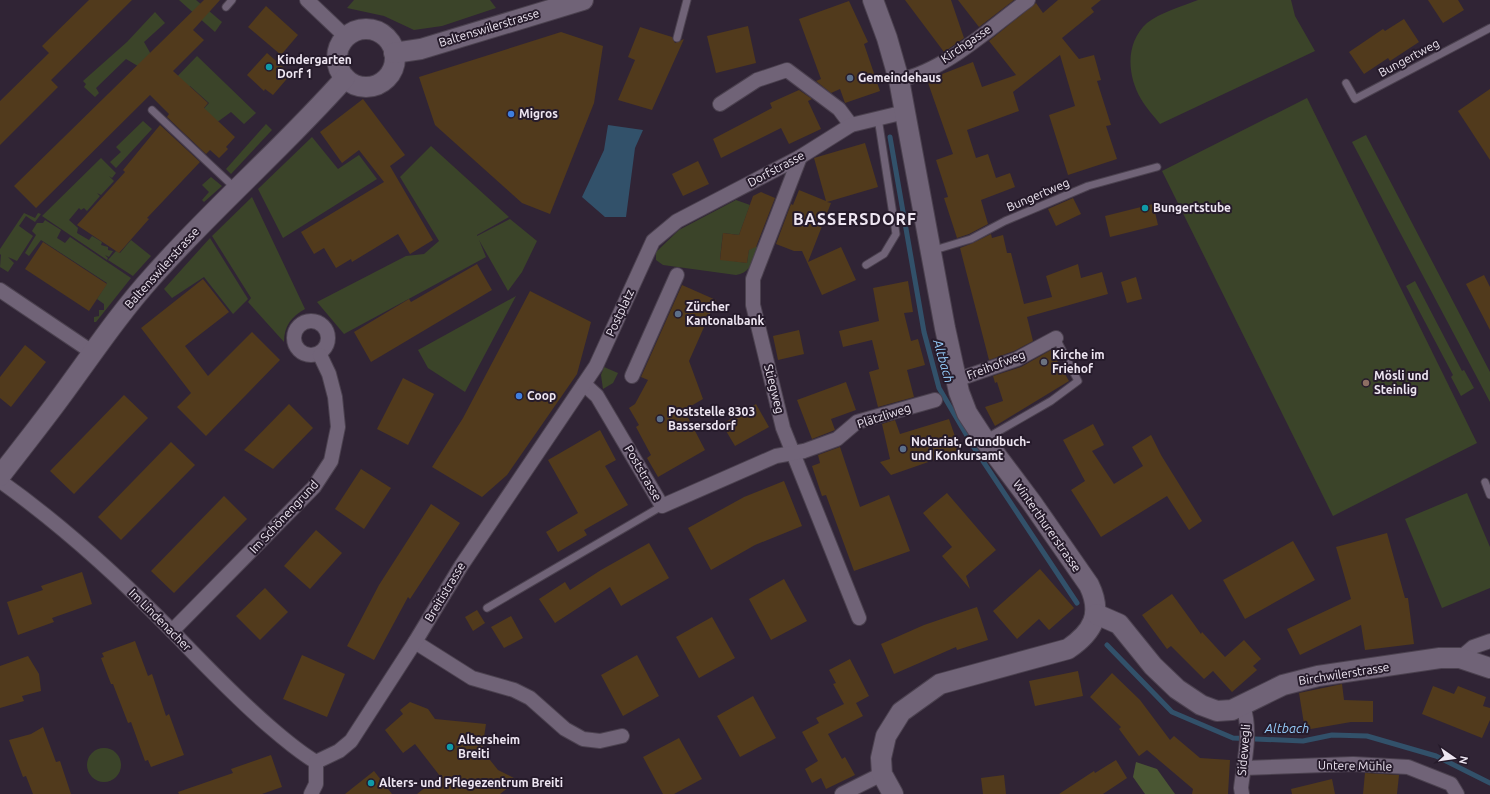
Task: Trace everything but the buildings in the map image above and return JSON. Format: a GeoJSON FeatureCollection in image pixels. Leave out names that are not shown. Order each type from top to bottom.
{"type":"FeatureCollection","features":[{"type":"Feature","properties":{"kind":"main road","name":"Baltenswilerstrasse"},"geometry":{"type":"LineString","coordinates":[[394,53],[421,49],[583,0]]}},
{"type":"Feature","properties":{"kind":"main road","name":"Winterthurerstrasse"},"geometry":{"type":"LineString","coordinates":[[872,0],[887,38],[899,80],[930,251],[956,380],[967,413],[1089,585],[1095,596],[1096,614]]}},
{"type":"Feature","properties":{"kind":"main road"},"geometry":{"type":"LineString","coordinates":[[362,29],[379,32],[391,45],[394,53],[394,62],[391,71],[379,84],[370,87],[352,84],[345,78],[338,65],[337,57],[341,43],[346,37],[362,29]]}},
{"type":"Feature","properties":{"kind":"main road","name":"Baltenswilerstrasse"},"geometry":{"type":"LineString","coordinates":[[0,476],[54,406],[92,352],[153,276],[197,228],[310,117],[345,78]]}},
{"type":"Feature","properties":{"kind":"main road"},"geometry":{"type":"LineString","coordinates":[[893,794],[882,774],[881,758],[886,736],[901,712],[940,684],[1068,649],[1080,640],[1091,628],[1096,614]]}},
{"type":"Feature","properties":{"kind":"main road","name":"Birchwilerstrasse"},"geometry":{"type":"LineString","coordinates":[[1096,614],[1119,624],[1153,666],[1177,689],[1201,705],[1217,711],[1232,710],[1243,706],[1283,685],[1318,676],[1440,658],[1460,658],[1490,668]]}},
{"type":"Feature","properties":{"kind":"street"},"geometry":{"type":"LineString","coordinates":[[307,0],[346,37]]}},
{"type":"Feature","properties":{"kind":"street","name":"Kirchgasse"},"geometry":{"type":"LineString","coordinates":[[899,80],[911,77],[949,58],[1028,0]]}},
{"type":"Feature","properties":{"kind":"street"},"geometry":{"type":"LineString","coordinates":[[720,104],[757,80],[787,70],[839,109],[851,125]]}},
{"type":"Feature","properties":{"kind":"street","name":"Dorfstrasse"},"geometry":{"type":"LineString","coordinates":[[653,241],[677,221],[800,157],[851,125],[905,112]]}},
{"type":"Feature","properties":{"kind":"street","name":"Stiegweg"},"geometry":{"type":"LineString","coordinates":[[800,157],[753,279],[753,305],[783,428],[859,618]]}},
{"type":"Feature","properties":{"kind":"street","name":"Postplatz"},"geometry":{"type":"LineString","coordinates":[[584,384],[596,366],[653,241]]}},
{"type":"Feature","properties":{"kind":"street"},"geometry":{"type":"LineString","coordinates":[[632,376],[677,275]]}},
{"type":"Feature","properties":{"kind":"street"},"geometry":{"type":"LineString","coordinates":[[0,290],[92,352]]}},
{"type":"Feature","properties":{"kind":"street","name":"Freihofweg"},"geometry":{"type":"LineString","coordinates":[[956,380],[1018,359],[1056,338]]}},
{"type":"Feature","properties":{"kind":"street","name":"Im Schönengrund"},"geometry":{"type":"LineString","coordinates":[[172,631],[314,487],[331,461],[338,427],[335,397],[329,374],[320,355]]}},
{"type":"Feature","properties":{"kind":"street","name":"Poststrasse"},"geometry":{"type":"LineString","coordinates":[[584,384],[598,396],[662,506],[776,456],[792,453]]}},
{"type":"Feature","properties":{"kind":"street","name":"Breitistrasse"},"geometry":{"type":"LineString","coordinates":[[316,762],[339,751],[351,741],[416,642],[464,560],[584,384]]}},
{"type":"Feature","properties":{"kind":"street","name":"Plätzliweg"},"geometry":{"type":"LineString","coordinates":[[792,453],[804,451],[837,439],[857,422],[935,400]]}},
{"type":"Feature","properties":{"kind":"street","name":"Im Lindenacher"},"geometry":{"type":"LineString","coordinates":[[0,481],[59,526],[100,562],[172,631],[236,697],[295,748],[316,762]]}},
{"type":"Feature","properties":{"kind":"street"},"geometry":{"type":"LineString","coordinates":[[1460,658],[1473,647],[1490,641]]}},
{"type":"Feature","properties":{"kind":"street"},"geometry":{"type":"LineString","coordinates":[[416,642],[472,678],[514,690],[530,698],[565,730],[583,739],[600,740],[622,736]]}},
{"type":"Feature","properties":{"kind":"street","name":"Sidewegli"},"geometry":{"type":"LineString","coordinates":[[1242,794],[1240,788],[1244,768],[1248,730],[1248,720],[1243,706]]}},
{"type":"Feature","properties":{"kind":"street"},"geometry":{"type":"LineString","coordinates":[[312,794],[316,784],[316,762]]}},
{"type":"Feature","properties":{"kind":"street","name":"Untere Mühle"},"geometry":{"type":"LineString","coordinates":[[1244,768],[1353,764],[1408,767],[1451,784],[1457,794]]}},
{"type":"Feature","properties":{"kind":"street"},"geometry":{"type":"LineString","coordinates":[[842,794],[882,774]]}},
{"type":"Feature","properties":{"kind":"lane"},"geometry":{"type":"LineString","coordinates":[[226,7],[232,0]]}},
{"type":"Feature","properties":{"kind":"lane"},"geometry":{"type":"LineString","coordinates":[[677,38],[687,0]]}},
{"type":"Feature","properties":{"kind":"lane","name":"Bungertweg"},"geometry":{"type":"LineString","coordinates":[[1346,83],[1355,99],[1490,28]]}},
{"type":"Feature","properties":{"kind":"lane"},"geometry":{"type":"LineString","coordinates":[[152,110],[237,190]]}},
{"type":"Feature","properties":{"kind":"lane"},"geometry":{"type":"LineString","coordinates":[[866,265],[884,254],[896,234],[878,118]]}},
{"type":"Feature","properties":{"kind":"lane","name":"Bungertweg"},"geometry":{"type":"LineString","coordinates":[[930,251],[971,239],[1005,221],[1088,186],[1157,166]]}},
{"type":"Feature","properties":{"kind":"lane"},"geometry":{"type":"LineString","coordinates":[[984,439],[1051,401],[1078,381],[1056,338]]}},
{"type":"Feature","properties":{"kind":"lane"},"geometry":{"type":"LineString","coordinates":[[1485,482],[1490,495]]}},
{"type":"Feature","properties":{"kind":"lane"},"geometry":{"type":"LineString","coordinates":[[487,608],[662,506]]}},
{"type":"Feature","properties":{"kind":"green space"},"geometry":{"type":"Polygon","coordinates":[[[179,0],[196,0],[222,22],[215,32],[179,0]]]}},
{"type":"Feature","properties":{"kind":"green space"},"geometry":{"type":"Polygon","coordinates":[[[354,0],[490,0],[496,8],[442,26],[414,30],[384,16],[347,8],[354,0]]]}},
{"type":"Feature","properties":{"kind":"green space"},"geometry":{"type":"Polygon","coordinates":[[[1198,0],[1291,0],[1295,16],[1315,51],[1160,124],[1145,106],[1136,90],[1133,80],[1130,60],[1135,40],[1140,31],[1152,19],[1198,0]]]}},
{"type":"Feature","properties":{"kind":"green space"},"geometry":{"type":"Polygon","coordinates":[[[155,12],[165,23],[144,42],[153,58],[143,69],[126,59],[96,88],[99,93],[95,97],[84,87],[86,84],[83,81],[127,42],[155,12]]]}},
{"type":"Feature","properties":{"kind":"green space"},"geometry":{"type":"Polygon","coordinates":[[[197,56],[256,113],[244,124],[231,112],[216,123],[191,123],[209,103],[190,86],[180,95],[169,85],[197,56]]]}},
{"type":"Feature","properties":{"kind":"green space"},"geometry":{"type":"Polygon","coordinates":[[[1307,98],[1477,443],[1333,516],[1162,171],[1307,98]]]}},
{"type":"Feature","properties":{"kind":"green space"},"geometry":{"type":"Polygon","coordinates":[[[143,121],[152,129],[116,168],[110,162],[121,152],[116,147],[143,121]]]}},
{"type":"Feature","properties":{"kind":"green space"},"geometry":{"type":"Polygon","coordinates":[[[266,124],[272,130],[231,174],[226,169],[266,124]]]}},
{"type":"Feature","properties":{"kind":"green space"},"geometry":{"type":"Polygon","coordinates":[[[1366,135],[1490,372],[1490,402],[1352,142],[1366,135]]]}},
{"type":"Feature","properties":{"kind":"green space"},"geometry":{"type":"Polygon","coordinates":[[[312,137],[338,169],[359,155],[377,179],[283,238],[258,189],[312,137]]]}},
{"type":"Feature","properties":{"kind":"green space"},"geometry":{"type":"Polygon","coordinates":[[[431,146],[509,217],[477,236],[510,219],[537,241],[522,272],[508,291],[479,240],[486,257],[344,334],[317,302],[406,256],[424,254],[439,241],[400,177],[431,146]]]}},
{"type":"Feature","properties":{"kind":"green space"},"geometry":{"type":"Polygon","coordinates":[[[101,158],[116,173],[112,178],[109,176],[114,181],[101,195],[97,193],[100,196],[87,211],[84,208],[81,210],[79,208],[69,220],[78,228],[77,233],[89,240],[92,236],[102,242],[101,245],[108,247],[108,250],[113,251],[109,257],[105,255],[108,258],[107,260],[42,216],[101,158]]]}},
{"type":"Feature","properties":{"kind":"green space"},"geometry":{"type":"Polygon","coordinates":[[[211,177],[222,186],[204,202],[202,200],[209,192],[202,185],[211,177]]]}},
{"type":"Feature","properties":{"kind":"green space"},"geometry":{"type":"Polygon","coordinates":[[[252,197],[305,309],[289,322],[285,331],[284,342],[248,302],[251,298],[212,236],[252,197]]]}},
{"type":"Feature","properties":{"kind":"green space"},"geometry":{"type":"Polygon","coordinates":[[[736,200],[750,205],[739,235],[723,233],[720,259],[747,263],[749,248],[759,246],[752,264],[741,274],[736,275],[663,265],[656,260],[656,252],[679,230],[736,200]]]}},
{"type":"Feature","properties":{"kind":"green space"},"geometry":{"type":"Polygon","coordinates":[[[24,213],[35,218],[38,213],[41,214],[35,222],[26,216],[19,226],[33,236],[17,261],[8,257],[14,263],[8,272],[0,267],[0,249],[24,213]]]}},
{"type":"Feature","properties":{"kind":"green space"},"geometry":{"type":"Polygon","coordinates":[[[45,220],[61,230],[57,238],[65,243],[70,237],[131,278],[96,322],[94,322],[94,317],[99,316],[99,310],[104,310],[104,304],[97,299],[107,283],[41,240],[29,256],[25,253],[36,235],[32,231],[37,223],[43,223],[45,220]]]}},
{"type":"Feature","properties":{"kind":"green space"},"geometry":{"type":"Polygon","coordinates":[[[210,238],[248,299],[233,314],[204,277],[172,298],[164,289],[210,238]]]}},
{"type":"Feature","properties":{"kind":"green space"},"geometry":{"type":"Polygon","coordinates":[[[131,240],[151,256],[133,276],[108,260],[116,251],[120,253],[131,240]]]}},
{"type":"Feature","properties":{"kind":"green space"},"geometry":{"type":"Polygon","coordinates":[[[1415,281],[1462,371],[1464,370],[1474,388],[1461,396],[1451,377],[1453,375],[1406,286],[1415,281]]]}},
{"type":"Feature","properties":{"kind":"green space"},"geometry":{"type":"Polygon","coordinates":[[[516,296],[465,392],[428,368],[418,350],[516,296]]]}},
{"type":"Feature","properties":{"kind":"green space"},"geometry":{"type":"Polygon","coordinates":[[[604,367],[618,373],[613,383],[603,389],[601,375],[604,367]]]}},
{"type":"Feature","properties":{"kind":"green space"},"geometry":{"type":"Polygon","coordinates":[[[1467,493],[1490,547],[1490,588],[1442,608],[1405,519],[1467,493]]]}},
{"type":"Feature","properties":{"kind":"green space"},"geometry":{"type":"Polygon","coordinates":[[[101,748],[107,748],[116,753],[120,759],[120,771],[116,777],[107,782],[101,782],[92,777],[87,768],[87,762],[92,753],[101,748]]]}},
{"type":"Feature","properties":{"kind":"green space"},"geometry":{"type":"Polygon","coordinates":[[[1136,762],[1157,769],[1175,794],[1145,794],[1133,777],[1136,762]]]}},
{"type":"Feature","properties":{"kind":"water"},"geometry":{"type":"Polygon","coordinates":[[[608,125],[643,130],[635,148],[626,217],[605,217],[582,197],[604,150],[608,125]]]}},
{"type":"Feature","properties":{"kind":"waterway","name":"Altbach"},"geometry":{"type":"LineString","coordinates":[[890,137],[924,332],[939,388],[973,446],[1077,603]]}},
{"type":"Feature","properties":{"kind":"waterway","name":"Altbach"},"geometry":{"type":"LineString","coordinates":[[1107,645],[1172,712],[1233,738],[1303,741],[1332,735],[1367,736],[1436,756],[1490,783]]}},
{"type":"Feature","properties":{"kind":"place","name":"Kindergarten Dorf 1"},"geometry":{"type":"Point","coordinates":[269,67]}},
{"type":"Feature","properties":{"kind":"place","name":"Gemeindehaus"},"geometry":{"type":"Point","coordinates":[850,78]}},
{"type":"Feature","properties":{"kind":"place","name":"Migros"},"geometry":{"type":"Point","coordinates":[511,114]}},
{"type":"Feature","properties":{"kind":"place","name":"Bungertstube"},"geometry":{"type":"Point","coordinates":[1145,208]}},
{"type":"Feature","properties":{"kind":"place","name":"Zürcher Kantonalbank"},"geometry":{"type":"Point","coordinates":[678,314]}},
{"type":"Feature","properties":{"kind":"place","name":"Kirche im Friehof"},"geometry":{"type":"Point","coordinates":[1044,362]}},
{"type":"Feature","properties":{"kind":"place","name":"Mösli und Steinlig"},"geometry":{"type":"Point","coordinates":[1366,383]}},
{"type":"Feature","properties":{"kind":"place","name":"Coop"},"geometry":{"type":"Point","coordinates":[519,396]}},
{"type":"Feature","properties":{"kind":"place","name":"Poststelle 8303 Bassersdorf"},"geometry":{"type":"Point","coordinates":[660,419]}},
{"type":"Feature","properties":{"kind":"place","name":"Notariat, Grundbuch- und Konkursamt"},"geometry":{"type":"Point","coordinates":[903,449]}},
{"type":"Feature","properties":{"kind":"place","name":"Altersheim Breiti"},"geometry":{"type":"Point","coordinates":[450,747]}},
{"type":"Feature","properties":{"kind":"place","name":"Alters- und Pflegezentrum Breiti"},"geometry":{"type":"Point","coordinates":[371,783]}},
{"type":"Feature","properties":{"kind":"district","name":"BASSERSDORF"},"geometry":{"type":"Point","coordinates":[855,219]}}]}
